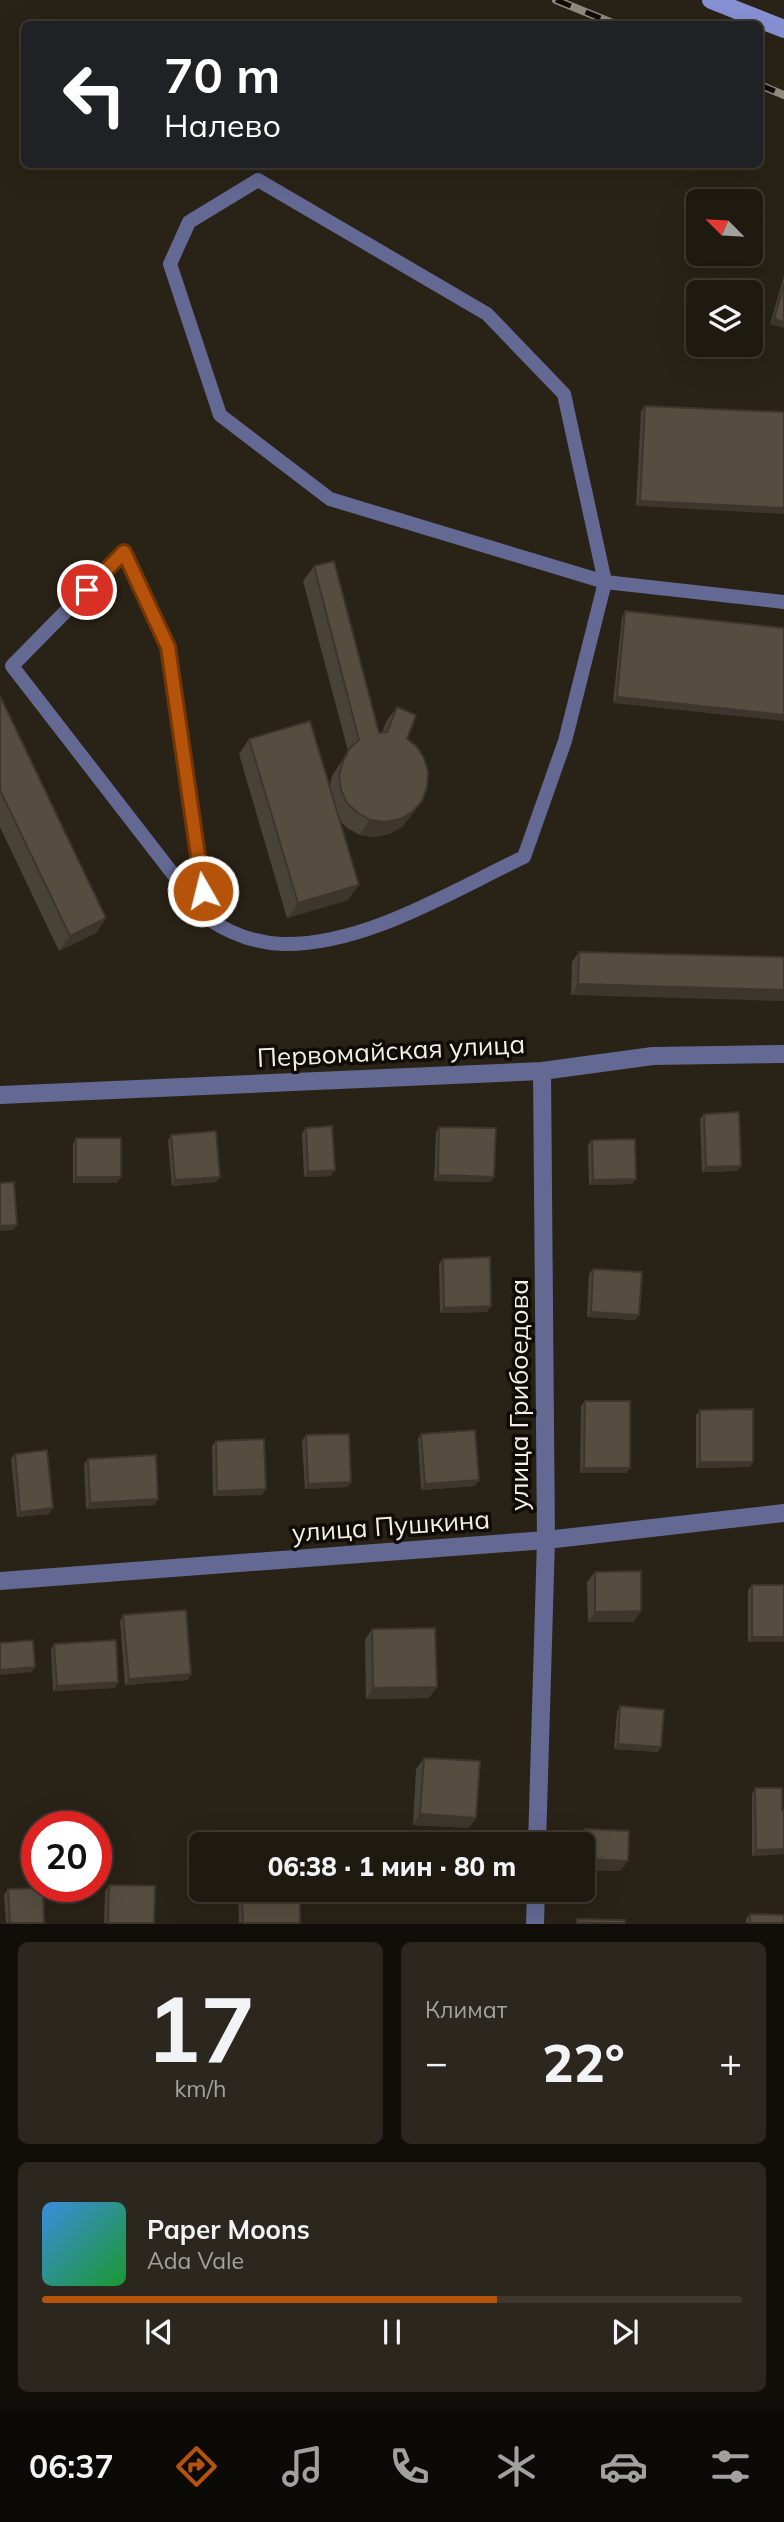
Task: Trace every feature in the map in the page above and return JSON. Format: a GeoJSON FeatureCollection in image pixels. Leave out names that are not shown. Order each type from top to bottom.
{"type":"FeatureCollection","features":[{"type":"Feature","properties":{"kind":"main road"},"geometry":{"type":"LineString","coordinates":[[711,0],[784,29]]}},
{"type":"Feature","properties":{"kind":"street","name":"Первомайская улица"},"geometry":{"type":"LineString","coordinates":[[0,1095],[542,1071],[653,1056],[784,1054]]}},
{"type":"Feature","properties":{"kind":"street","name":"улица Грибоедова"},"geometry":{"type":"LineString","coordinates":[[537,1832],[546,1541],[542,1071]]}},
{"type":"Feature","properties":{"kind":"street","name":"улица Пушкина"},"geometry":{"type":"LineString","coordinates":[[0,1581],[546,1541],[784,1513]]}},
{"type":"Feature","properties":{"kind":"street"},"geometry":{"type":"LineString","coordinates":[[535,1923],[536,1902]]}},
{"type":"Feature","properties":{"kind":"lane"},"geometry":{"type":"LineString","coordinates":[[206,919],[168,647],[124,552],[12,666],[206,919],[258,941],[298,944],[351,934],[408,912],[524,857],[565,741],[605,582],[564,394],[487,314],[258,180],[189,222],[170,264],[220,415],[330,499],[605,582],[784,602]]}},
{"type":"Feature","properties":{"kind":"building"},"geometry":{"type":"Polygon","coordinates":[[[784,284],[784,322],[774,319],[784,284]]]}},
{"type":"Feature","properties":{"kind":"building"},"geometry":{"type":"Polygon","coordinates":[[[645,406],[784,412],[784,508],[640,501],[645,406]]]}},
{"type":"Feature","properties":{"kind":"building"},"geometry":{"type":"Polygon","coordinates":[[[334,561],[379,733],[387,732],[397,707],[416,715],[407,739],[424,758],[428,772],[427,787],[422,801],[412,812],[400,819],[385,822],[370,820],[347,803],[341,790],[339,775],[343,761],[350,748],[359,740],[314,566],[334,561]]]}},
{"type":"Feature","properties":{"kind":"building"},"geometry":{"type":"Polygon","coordinates":[[[625,611],[784,628],[784,715],[617,697],[625,611]]]}},
{"type":"Feature","properties":{"kind":"building"},"geometry":{"type":"Polygon","coordinates":[[[0,696],[106,918],[70,936],[0,790],[0,696]]]}},
{"type":"Feature","properties":{"kind":"building"},"geometry":{"type":"Polygon","coordinates":[[[310,721],[359,885],[298,903],[249,739],[310,721]]]}},
{"type":"Feature","properties":{"kind":"building"},"geometry":{"type":"Polygon","coordinates":[[[579,952],[784,957],[784,990],[578,984],[579,952]]]}},
{"type":"Feature","properties":{"kind":"building"},"geometry":{"type":"Polygon","coordinates":[[[739,1112],[741,1166],[706,1167],[704,1114],[739,1112]]]}},
{"type":"Feature","properties":{"kind":"building"},"geometry":{"type":"Polygon","coordinates":[[[332,1126],[335,1170],[308,1172],[306,1128],[332,1126]]]}},
{"type":"Feature","properties":{"kind":"building"},"geometry":{"type":"Polygon","coordinates":[[[439,1127],[496,1128],[494,1177],[438,1175],[439,1127]]]}},
{"type":"Feature","properties":{"kind":"building"},"geometry":{"type":"Polygon","coordinates":[[[216,1131],[220,1177],[175,1180],[171,1135],[216,1131]]]}},
{"type":"Feature","properties":{"kind":"building"},"geometry":{"type":"Polygon","coordinates":[[[76,1138],[121,1138],[121,1177],[76,1177],[76,1138]]]}},
{"type":"Feature","properties":{"kind":"building"},"geometry":{"type":"Polygon","coordinates":[[[635,1139],[636,1179],[593,1180],[592,1140],[635,1139]]]}},
{"type":"Feature","properties":{"kind":"building"},"geometry":{"type":"Polygon","coordinates":[[[14,1182],[17,1225],[0,1226],[0,1183],[14,1182]]]}},
{"type":"Feature","properties":{"kind":"building"},"geometry":{"type":"Polygon","coordinates":[[[490,1257],[491,1306],[444,1308],[443,1259],[490,1257]]]}},
{"type":"Feature","properties":{"kind":"building"},"geometry":{"type":"Polygon","coordinates":[[[593,1269],[642,1272],[639,1315],[591,1312],[593,1269]]]}},
{"type":"Feature","properties":{"kind":"building"},"geometry":{"type":"Polygon","coordinates":[[[585,1401],[630,1401],[630,1468],[584,1468],[585,1401]]]}},
{"type":"Feature","properties":{"kind":"building"},"geometry":{"type":"Polygon","coordinates":[[[753,1409],[753,1462],[700,1462],[700,1410],[753,1409]]]}},
{"type":"Feature","properties":{"kind":"building"},"geometry":{"type":"Polygon","coordinates":[[[475,1430],[479,1480],[425,1484],[421,1434],[475,1430]]]}},
{"type":"Feature","properties":{"kind":"building"},"geometry":{"type":"Polygon","coordinates":[[[349,1434],[351,1482],[308,1484],[306,1435],[349,1434]]]}},
{"type":"Feature","properties":{"kind":"building"},"geometry":{"type":"Polygon","coordinates":[[[264,1439],[266,1489],[217,1491],[216,1441],[264,1439]]]}},
{"type":"Feature","properties":{"kind":"building"},"geometry":{"type":"Polygon","coordinates":[[[47,1450],[53,1508],[20,1512],[15,1454],[47,1450]]]}},
{"type":"Feature","properties":{"kind":"building"},"geometry":{"type":"Polygon","coordinates":[[[156,1455],[158,1499],[90,1503],[88,1459],[156,1455]]]}},
{"type":"Feature","properties":{"kind":"building"},"geometry":{"type":"Polygon","coordinates":[[[641,1571],[641,1611],[595,1612],[595,1572],[641,1571]]]}},
{"type":"Feature","properties":{"kind":"building"},"geometry":{"type":"Polygon","coordinates":[[[752,1585],[784,1585],[784,1637],[752,1637],[752,1585]]]}},
{"type":"Feature","properties":{"kind":"building"},"geometry":{"type":"Polygon","coordinates":[[[186,1610],[191,1674],[129,1679],[123,1615],[186,1610]]]}},
{"type":"Feature","properties":{"kind":"building"},"geometry":{"type":"Polygon","coordinates":[[[435,1628],[437,1687],[373,1688],[372,1629],[435,1628]]]}},
{"type":"Feature","properties":{"kind":"building"},"geometry":{"type":"Polygon","coordinates":[[[33,1640],[35,1667],[0,1670],[0,1643],[33,1640]]]}},
{"type":"Feature","properties":{"kind":"building"},"geometry":{"type":"Polygon","coordinates":[[[116,1640],[118,1682],[57,1686],[54,1644],[116,1640]]]}},
{"type":"Feature","properties":{"kind":"building"},"geometry":{"type":"Polygon","coordinates":[[[620,1706],[664,1710],[661,1747],[618,1744],[620,1706]]]}},
{"type":"Feature","properties":{"kind":"building"},"geometry":{"type":"Polygon","coordinates":[[[424,1758],[480,1761],[476,1818],[420,1814],[424,1758]]]}},
{"type":"Feature","properties":{"kind":"building"},"geometry":{"type":"Polygon","coordinates":[[[755,1788],[782,1788],[784,1849],[756,1850],[755,1788]]]}},
{"type":"Feature","properties":{"kind":"building"},"geometry":{"type":"Polygon","coordinates":[[[585,1829],[629,1831],[628,1861],[595,1860],[595,1832],[585,1832],[585,1829]]]}},
{"type":"Feature","properties":{"kind":"building"},"geometry":{"type":"Polygon","coordinates":[[[112,1885],[155,1886],[154,1923],[108,1923],[112,1885]]]}},
{"type":"Feature","properties":{"kind":"building"},"geometry":{"type":"Polygon","coordinates":[[[8,1889],[21,1889],[21,1902],[43,1902],[44,1923],[10,1923],[8,1889]]]}},
{"type":"Feature","properties":{"kind":"building"},"geometry":{"type":"Polygon","coordinates":[[[242,1902],[300,1902],[300,1923],[243,1923],[242,1902]]]}},
{"type":"Feature","properties":{"kind":"building"},"geometry":{"type":"Polygon","coordinates":[[[750,1914],[784,1915],[784,1923],[750,1923],[750,1914]]]}},
{"type":"Feature","properties":{"kind":"building"},"geometry":{"type":"Polygon","coordinates":[[[577,1919],[625,1920],[625,1923],[577,1923],[577,1919]]]}},
{"type":"Feature","properties":{"kind":"railway"},"geometry":{"type":"LineString","coordinates":[[556,0],[608,21]]}},
{"type":"Feature","properties":{"kind":"railway"},"geometry":{"type":"LineString","coordinates":[[763,86],[784,95]]}},
{"type":"Feature","properties":{"kind":"route"},"geometry":{"type":"LineString","coordinates":[[87,590],[124,552],[168,647],[203,891]]}}]}
